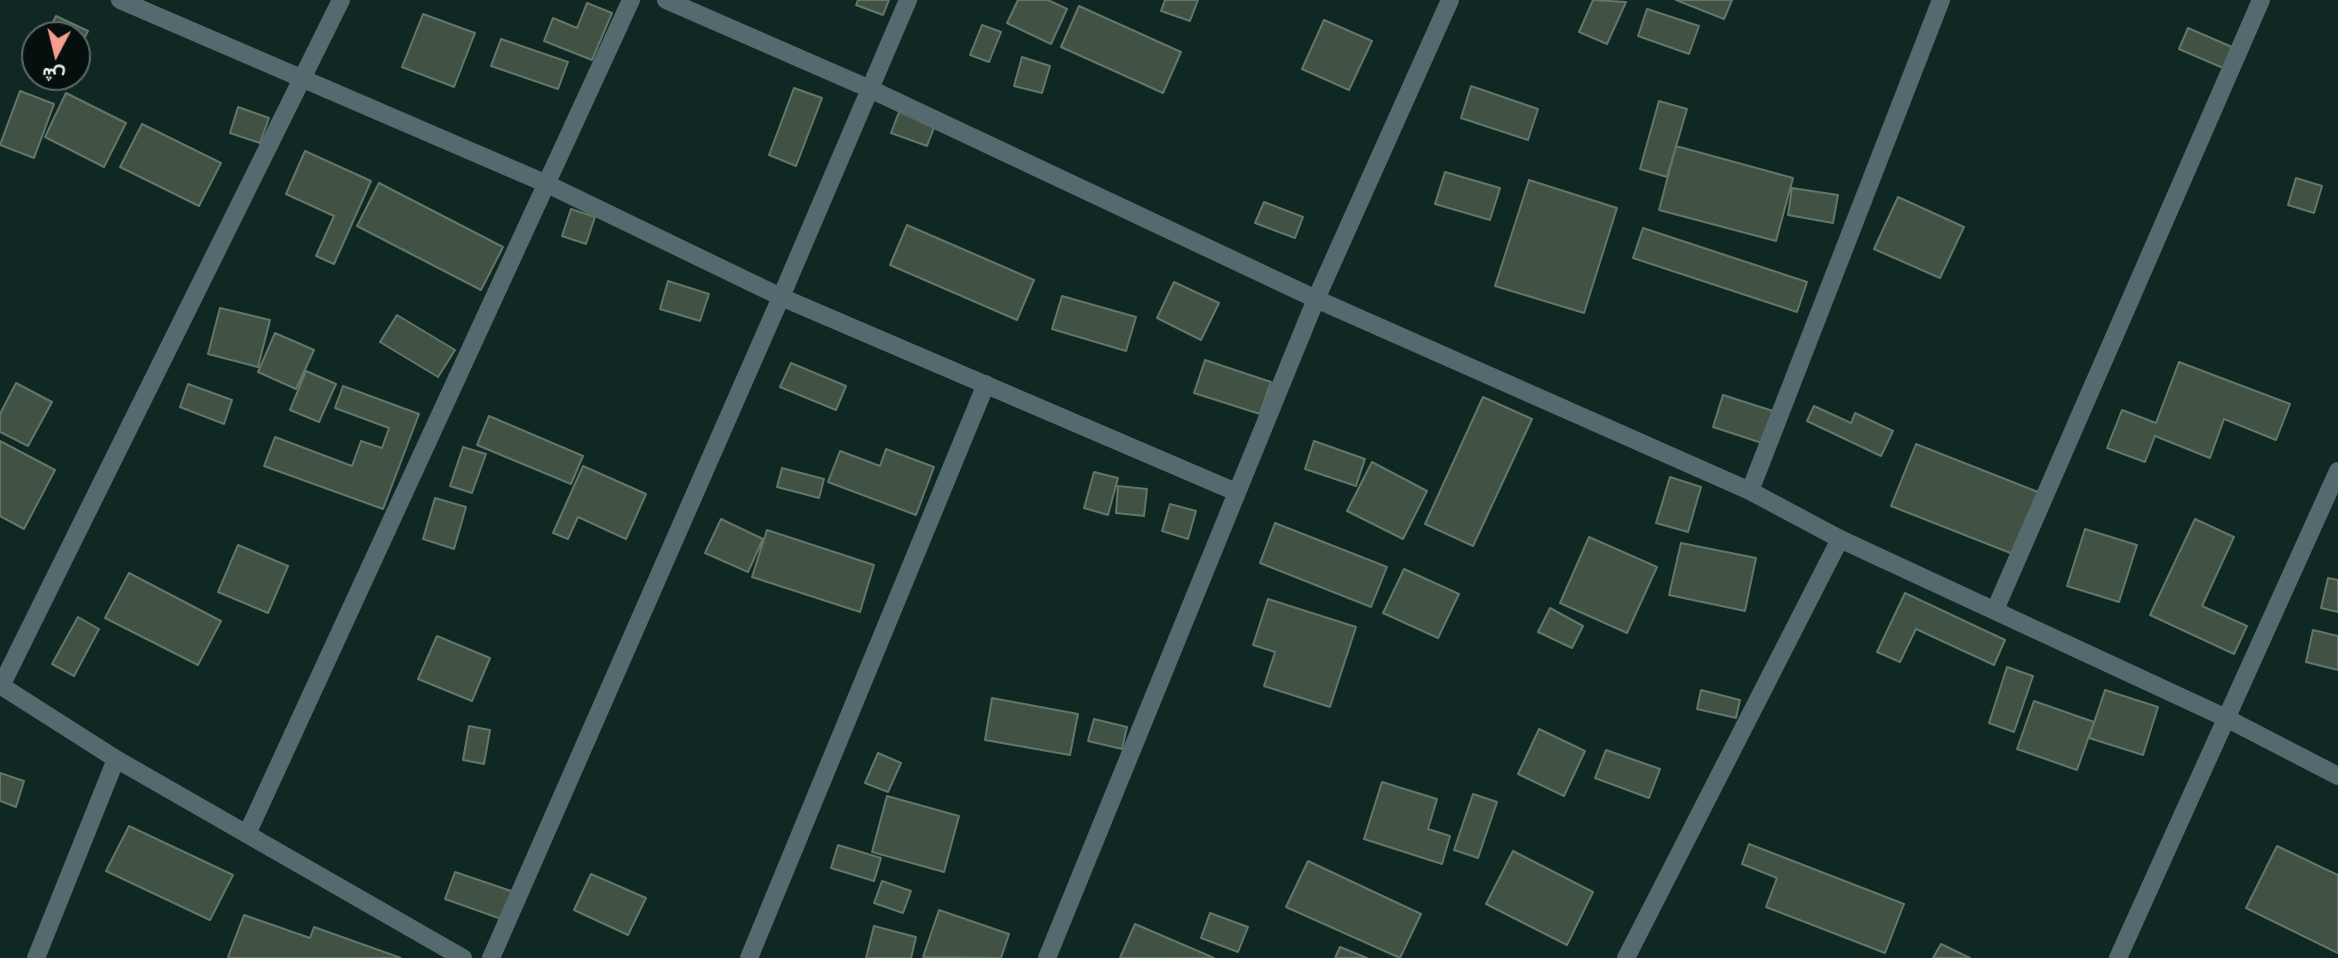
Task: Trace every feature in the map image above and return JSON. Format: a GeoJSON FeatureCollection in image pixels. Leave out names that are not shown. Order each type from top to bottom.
{"type":"FeatureCollection","features":[{"type":"Feature","properties":{"kind":"street"},"geometry":{"type":"LineString","coordinates":[[120,0],[302,81],[547,184],[781,298],[1236,492]]}},
{"type":"Feature","properties":{"kind":"street"},"geometry":{"type":"LineString","coordinates":[[341,0],[1,685],[116,759],[463,958]]}},
{"type":"Feature","properties":{"kind":"street"},"geometry":{"type":"LineString","coordinates":[[247,834],[631,0]]}},
{"type":"Feature","properties":{"kind":"street"},"geometry":{"type":"LineString","coordinates":[[666,0],[870,89],[1316,299],[1750,491],[1840,539],[2226,718],[2338,776]]}},
{"type":"Feature","properties":{"kind":"street"},"geometry":{"type":"LineString","coordinates":[[491,958],[781,298],[908,0]]}},
{"type":"Feature","properties":{"kind":"street"},"geometry":{"type":"LineString","coordinates":[[1047,958],[1316,299],[1450,0]]}},
{"type":"Feature","properties":{"kind":"street"},"geometry":{"type":"LineString","coordinates":[[1750,491],[1941,0]]}},
{"type":"Feature","properties":{"kind":"street"},"geometry":{"type":"LineString","coordinates":[[1996,610],[2260,0]]}},
{"type":"Feature","properties":{"kind":"street"},"geometry":{"type":"LineString","coordinates":[[749,958],[986,384]]}},
{"type":"Feature","properties":{"kind":"street"},"geometry":{"type":"LineString","coordinates":[[2118,958],[2338,471]]}},
{"type":"Feature","properties":{"kind":"street"},"geometry":{"type":"LineString","coordinates":[[1626,958],[1840,539]]}},
{"type":"Feature","properties":{"kind":"street"},"geometry":{"type":"LineString","coordinates":[[36,958],[116,759]]}},
{"type":"Feature","properties":{"kind":"building"},"geometry":{"type":"Polygon","coordinates":[[[858,0],[889,0],[883,15],[856,5],[858,0]]]}},
{"type":"Feature","properties":{"kind":"building"},"geometry":{"type":"Polygon","coordinates":[[[1018,0],[1048,0],[1067,9],[1051,44],[1007,23],[1018,0]]]}},
{"type":"Feature","properties":{"kind":"building"},"geometry":{"type":"Polygon","coordinates":[[[1165,0],[1198,0],[1190,21],[1161,11],[1165,0]]]}},
{"type":"Feature","properties":{"kind":"building"},"geometry":{"type":"Polygon","coordinates":[[[1593,0],[1626,2],[1607,44],[1579,32],[1593,0]]]}},
{"type":"Feature","properties":{"kind":"building"},"geometry":{"type":"Polygon","coordinates":[[[1676,0],[1732,0],[1724,19],[1676,0]]]}},
{"type":"Feature","properties":{"kind":"building"},"geometry":{"type":"Polygon","coordinates":[[[587,3],[612,13],[592,60],[544,41],[553,18],[577,28],[587,3]]]}},
{"type":"Feature","properties":{"kind":"building"},"geometry":{"type":"Polygon","coordinates":[[[1079,6],[1181,52],[1163,93],[1061,47],[1079,6]]]}},
{"type":"Feature","properties":{"kind":"building"},"geometry":{"type":"Polygon","coordinates":[[[1647,9],[1699,26],[1689,54],[1638,36],[1647,9]]]}},
{"type":"Feature","properties":{"kind":"building"},"geometry":{"type":"Polygon","coordinates":[[[423,14],[475,33],[454,87],[402,67],[423,14]]]}},
{"type":"Feature","properties":{"kind":"building"},"geometry":{"type":"Polygon","coordinates":[[[56,16],[67,21],[54,21],[56,16]]]}},
{"type":"Feature","properties":{"kind":"building"},"geometry":{"type":"Polygon","coordinates":[[[1324,20],[1372,41],[1349,90],[1302,69],[1324,20]]]}},
{"type":"Feature","properties":{"kind":"building"},"geometry":{"type":"Polygon","coordinates":[[[982,25],[1001,32],[989,62],[970,55],[982,25]]]}},
{"type":"Feature","properties":{"kind":"building"},"geometry":{"type":"Polygon","coordinates":[[[2188,28],[2232,47],[2223,68],[2179,49],[2188,28]]]}},
{"type":"Feature","properties":{"kind":"building"},"geometry":{"type":"Polygon","coordinates":[[[501,39],[568,62],[558,89],[491,66],[501,39]]]}},
{"type":"Feature","properties":{"kind":"building"},"geometry":{"type":"Polygon","coordinates":[[[1022,57],[1050,66],[1042,93],[1014,86],[1022,57]]]}},
{"type":"Feature","properties":{"kind":"building"},"geometry":{"type":"Polygon","coordinates":[[[1471,86],[1538,109],[1528,140],[1461,118],[1471,86]]]}},
{"type":"Feature","properties":{"kind":"building"},"geometry":{"type":"Polygon","coordinates":[[[794,88],[822,98],[796,166],[769,155],[794,88]]]}},
{"type":"Feature","properties":{"kind":"building"},"geometry":{"type":"Polygon","coordinates":[[[20,91],[54,104],[34,158],[0,145],[20,91]]]}},
{"type":"Feature","properties":{"kind":"building"},"geometry":{"type":"Polygon","coordinates":[[[66,93],[126,123],[104,167],[45,137],[66,93]]]}},
{"type":"Feature","properties":{"kind":"building"},"geometry":{"type":"Polygon","coordinates":[[[1659,101],[1687,109],[1667,177],[1640,169],[1659,101]]]}},
{"type":"Feature","properties":{"kind":"building"},"geometry":{"type":"Polygon","coordinates":[[[238,107],[269,118],[260,143],[230,133],[238,107]]]}},
{"type":"Feature","properties":{"kind":"building"},"geometry":{"type":"Polygon","coordinates":[[[899,112],[935,125],[927,146],[891,133],[899,112]]]}},
{"type":"Feature","properties":{"kind":"building"},"geometry":{"type":"Polygon","coordinates":[[[142,124],[221,163],[199,206],[120,167],[142,124]]]}},
{"type":"Feature","properties":{"kind":"building"},"geometry":{"type":"Polygon","coordinates":[[[1676,146],[1793,178],[1776,241],[1659,210],[1676,146]]]}},
{"type":"Feature","properties":{"kind":"building"},"geometry":{"type":"Polygon","coordinates":[[[305,151],[371,181],[334,264],[316,256],[334,216],[286,194],[305,151]]]}},
{"type":"Feature","properties":{"kind":"building"},"geometry":{"type":"Polygon","coordinates":[[[1445,172],[1500,188],[1490,220],[1435,204],[1445,172]]]}},
{"type":"Feature","properties":{"kind":"building"},"geometry":{"type":"Polygon","coordinates":[[[2296,178],[2322,186],[2314,213],[2288,205],[2296,178]]]}},
{"type":"Feature","properties":{"kind":"building"},"geometry":{"type":"Polygon","coordinates":[[[1529,180],[1617,208],[1584,313],[1495,286],[1529,180]]]}},
{"type":"Feature","properties":{"kind":"building"},"geometry":{"type":"Polygon","coordinates":[[[379,183],[503,247],[481,290],[357,226],[379,183]]]}},
{"type":"Feature","properties":{"kind":"building"},"geometry":{"type":"Polygon","coordinates":[[[1792,188],[1838,195],[1833,223],[1788,215],[1792,188]]]}},
{"type":"Feature","properties":{"kind":"building"},"geometry":{"type":"Polygon","coordinates":[[[1898,197],[1964,227],[1940,278],[1874,249],[1898,197]]]}},
{"type":"Feature","properties":{"kind":"building"},"geometry":{"type":"Polygon","coordinates":[[[1264,202],[1303,217],[1295,238],[1255,223],[1264,202]]]}},
{"type":"Feature","properties":{"kind":"building"},"geometry":{"type":"Polygon","coordinates":[[[571,209],[595,217],[586,244],[562,236],[571,209]]]}},
{"type":"Feature","properties":{"kind":"building"},"geometry":{"type":"Polygon","coordinates":[[[907,225],[1034,280],[1017,320],[890,265],[907,225]]]}},
{"type":"Feature","properties":{"kind":"building"},"geometry":{"type":"Polygon","coordinates":[[[1643,228],[1807,282],[1797,312],[1633,258],[1643,228]]]}},
{"type":"Feature","properties":{"kind":"building"},"geometry":{"type":"Polygon","coordinates":[[[668,281],[709,294],[700,321],[660,309],[668,281]]]}},
{"type":"Feature","properties":{"kind":"building"},"geometry":{"type":"Polygon","coordinates":[[[1174,282],[1219,303],[1201,340],[1157,318],[1174,282]]]}},
{"type":"Feature","properties":{"kind":"building"},"geometry":{"type":"Polygon","coordinates":[[[1062,296],[1136,317],[1126,351],[1052,329],[1062,296]]]}},
{"type":"Feature","properties":{"kind":"building"},"geometry":{"type":"Polygon","coordinates":[[[220,308],[270,320],[258,367],[208,354],[220,308]]]}},
{"type":"Feature","properties":{"kind":"building"},"geometry":{"type":"Polygon","coordinates":[[[397,315],[455,350],[438,377],[380,342],[397,315]]]}},
{"type":"Feature","properties":{"kind":"building"},"geometry":{"type":"Polygon","coordinates":[[[275,333],[314,350],[296,389],[258,372],[275,333]]]}},
{"type":"Feature","properties":{"kind":"building"},"geometry":{"type":"Polygon","coordinates":[[[1205,360],[1271,382],[1260,414],[1194,393],[1205,360]]]}},
{"type":"Feature","properties":{"kind":"building"},"geometry":{"type":"Polygon","coordinates":[[[2179,362],[2290,404],[2276,440],[2224,419],[2210,458],[2155,436],[2145,462],[2107,448],[2122,410],[2156,423],[2179,362]]]}},
{"type":"Feature","properties":{"kind":"building"},"geometry":{"type":"Polygon","coordinates":[[[791,363],[846,386],[836,410],[780,387],[791,363]]]}},
{"type":"Feature","properties":{"kind":"building"},"geometry":{"type":"Polygon","coordinates":[[[306,371],[336,384],[319,422],[290,410],[306,371]]]}},
{"type":"Feature","properties":{"kind":"building"},"geometry":{"type":"Polygon","coordinates":[[[16,383],[52,402],[28,446],[0,432],[0,414],[16,383]]]}},
{"type":"Feature","properties":{"kind":"building"},"geometry":{"type":"Polygon","coordinates":[[[188,384],[232,400],[224,424],[180,407],[188,384]]]}},
{"type":"Feature","properties":{"kind":"building"},"geometry":{"type":"Polygon","coordinates":[[[343,386],[419,414],[383,509],[264,466],[275,437],[352,466],[361,441],[382,448],[389,428],[335,408],[343,386]]]}},
{"type":"Feature","properties":{"kind":"building"},"geometry":{"type":"Polygon","coordinates":[[[1723,395],[1773,411],[1762,443],[1713,427],[1723,395]]]}},
{"type":"Feature","properties":{"kind":"building"},"geometry":{"type":"Polygon","coordinates":[[[1483,397],[1532,419],[1473,546],[1425,524],[1483,397]]]}},
{"type":"Feature","properties":{"kind":"building"},"geometry":{"type":"Polygon","coordinates":[[[1814,406],[1851,423],[1855,413],[1893,431],[1881,456],[1807,421],[1814,406]]]}},
{"type":"Feature","properties":{"kind":"building"},"geometry":{"type":"Polygon","coordinates":[[[489,416],[583,456],[571,484],[477,445],[489,416]]]}},
{"type":"Feature","properties":{"kind":"building"},"geometry":{"type":"Polygon","coordinates":[[[0,441],[55,470],[24,529],[0,516],[0,441]]]}},
{"type":"Feature","properties":{"kind":"building"},"geometry":{"type":"Polygon","coordinates":[[[1314,441],[1365,459],[1356,486],[1305,469],[1314,441]]]}},
{"type":"Feature","properties":{"kind":"building"},"geometry":{"type":"Polygon","coordinates":[[[1916,444],[2038,492],[2013,554],[1891,506],[1916,444]]]}},
{"type":"Feature","properties":{"kind":"building"},"geometry":{"type":"Polygon","coordinates":[[[463,447],[486,454],[472,493],[450,486],[463,447]]]}},
{"type":"Feature","properties":{"kind":"building"},"geometry":{"type":"Polygon","coordinates":[[[886,449],[934,467],[916,515],[828,482],[840,451],[880,466],[886,449]]]}},
{"type":"Feature","properties":{"kind":"building"},"geometry":{"type":"Polygon","coordinates":[[[1372,462],[1427,491],[1403,539],[1347,511],[1372,462]]]}},
{"type":"Feature","properties":{"kind":"building"},"geometry":{"type":"Polygon","coordinates":[[[583,466],[646,494],[626,539],[578,517],[568,539],[553,533],[583,466]]]}},
{"type":"Feature","properties":{"kind":"building"},"geometry":{"type":"Polygon","coordinates":[[[782,468],[824,479],[819,498],[777,487],[782,468]]]}},
{"type":"Feature","properties":{"kind":"building"},"geometry":{"type":"Polygon","coordinates":[[[1094,472],[1118,478],[1108,515],[1084,508],[1094,472]]]}},
{"type":"Feature","properties":{"kind":"building"},"geometry":{"type":"Polygon","coordinates":[[[1670,477],[1701,487],[1688,532],[1656,523],[1670,477]]]}},
{"type":"Feature","properties":{"kind":"building"},"geometry":{"type":"Polygon","coordinates":[[[1118,486],[1147,489],[1144,516],[1116,513],[1118,486]]]}},
{"type":"Feature","properties":{"kind":"building"},"geometry":{"type":"Polygon","coordinates":[[[435,498],[466,507],[454,549],[423,539],[435,498]]]}},
{"type":"Feature","properties":{"kind":"building"},"geometry":{"type":"Polygon","coordinates":[[[1170,504],[1196,511],[1188,539],[1162,531],[1170,504]]]}},
{"type":"Feature","properties":{"kind":"building"},"geometry":{"type":"Polygon","coordinates":[[[721,519],[763,539],[748,572],[705,553],[721,519]]]}},
{"type":"Feature","properties":{"kind":"building"},"geometry":{"type":"Polygon","coordinates":[[[2195,519],[2234,537],[2202,606],[2247,626],[2234,654],[2150,615],[2195,519]]]}},
{"type":"Feature","properties":{"kind":"building"},"geometry":{"type":"Polygon","coordinates":[[[1275,523],[1387,567],[1371,607],[1260,563],[1275,523]]]}},
{"type":"Feature","properties":{"kind":"building"},"geometry":{"type":"Polygon","coordinates":[[[2085,529],[2137,545],[2119,602],[2067,586],[2085,529]]]}},
{"type":"Feature","properties":{"kind":"building"},"geometry":{"type":"Polygon","coordinates":[[[767,530],[874,565],[860,612],[752,577],[767,530]]]}},
{"type":"Feature","properties":{"kind":"building"},"geometry":{"type":"Polygon","coordinates":[[[1589,537],[1657,567],[1627,633],[1560,603],[1589,537]]]}},
{"type":"Feature","properties":{"kind":"building"},"geometry":{"type":"Polygon","coordinates":[[[1681,543],[1756,558],[1745,611],[1669,595],[1681,543]]]}},
{"type":"Feature","properties":{"kind":"building"},"geometry":{"type":"Polygon","coordinates":[[[238,545],[288,566],[268,613],[218,592],[238,545]]]}},
{"type":"Feature","properties":{"kind":"building"},"geometry":{"type":"Polygon","coordinates":[[[1404,569],[1459,594],[1438,638],[1383,613],[1404,569]]]}},
{"type":"Feature","properties":{"kind":"building"},"geometry":{"type":"Polygon","coordinates":[[[129,573],[221,621],[198,665],[105,618],[129,573]]]}},
{"type":"Feature","properties":{"kind":"building"},"geometry":{"type":"Polygon","coordinates":[[[2328,578],[2338,580],[2338,612],[2321,608],[2328,578]]]}},
{"type":"Feature","properties":{"kind":"building"},"geometry":{"type":"Polygon","coordinates":[[[1905,593],[2005,640],[1994,665],[1916,629],[1900,662],[1877,652],[1905,593]]]}},
{"type":"Feature","properties":{"kind":"building"},"geometry":{"type":"Polygon","coordinates":[[[1268,599],[1356,627],[1330,707],[1264,686],[1275,652],[1253,645],[1268,599]]]}},
{"type":"Feature","properties":{"kind":"building"},"geometry":{"type":"Polygon","coordinates":[[[1550,608],[1583,626],[1572,648],[1538,632],[1550,608]]]}},
{"type":"Feature","properties":{"kind":"building"},"geometry":{"type":"Polygon","coordinates":[[[78,617],[99,629],[74,676],[52,664],[78,617]]]}},
{"type":"Feature","properties":{"kind":"building"},"geometry":{"type":"Polygon","coordinates":[[[2313,630],[2338,636],[2338,670],[2306,662],[2313,630]]]}},
{"type":"Feature","properties":{"kind":"building"},"geometry":{"type":"Polygon","coordinates":[[[437,636],[490,658],[472,701],[418,679],[437,636]]]}},
{"type":"Feature","properties":{"kind":"building"},"geometry":{"type":"Polygon","coordinates":[[[2007,667],[2033,676],[2014,732],[1989,723],[2007,667]]]}},
{"type":"Feature","properties":{"kind":"building"},"geometry":{"type":"Polygon","coordinates":[[[1701,690],[1740,700],[1736,718],[1697,709],[1701,690]]]}},
{"type":"Feature","properties":{"kind":"building"},"geometry":{"type":"Polygon","coordinates":[[[2105,690],[2158,707],[2143,755],[2089,738],[2105,690]]]}},
{"type":"Feature","properties":{"kind":"building"},"geometry":{"type":"Polygon","coordinates":[[[992,698],[1078,714],[1070,755],[985,740],[992,698]]]}},
{"type":"Feature","properties":{"kind":"building"},"geometry":{"type":"Polygon","coordinates":[[[2034,701],[2094,722],[2077,770],[2017,749],[2034,701]]]}},
{"type":"Feature","properties":{"kind":"building"},"geometry":{"type":"Polygon","coordinates":[[[1094,719],[1127,727],[1122,749],[1088,741],[1094,719]]]}},
{"type":"Feature","properties":{"kind":"building"},"geometry":{"type":"Polygon","coordinates":[[[469,726],[490,730],[484,764],[463,760],[469,726]]]}},
{"type":"Feature","properties":{"kind":"building"},"geometry":{"type":"Polygon","coordinates":[[[1539,729],[1585,751],[1564,796],[1518,774],[1539,729]]]}},
{"type":"Feature","properties":{"kind":"building"},"geometry":{"type":"Polygon","coordinates":[[[1606,750],[1660,769],[1649,798],[1595,778],[1606,750]]]}},
{"type":"Feature","properties":{"kind":"building"},"geometry":{"type":"Polygon","coordinates":[[[878,753],[901,763],[888,792],[865,783],[878,753]]]}},
{"type":"Feature","properties":{"kind":"building"},"geometry":{"type":"Polygon","coordinates":[[[0,773],[24,781],[16,807],[0,801],[0,773]]]}},
{"type":"Feature","properties":{"kind":"building"},"geometry":{"type":"Polygon","coordinates":[[[1382,782],[1437,799],[1428,829],[1450,836],[1442,864],[1364,839],[1382,782]]]}},
{"type":"Feature","properties":{"kind":"building"},"geometry":{"type":"Polygon","coordinates":[[[1473,794],[1497,802],[1478,858],[1454,850],[1473,794]]]}},
{"type":"Feature","properties":{"kind":"building"},"geometry":{"type":"Polygon","coordinates":[[[887,796],[959,816],[944,872],[872,852],[887,796]]]}},
{"type":"Feature","properties":{"kind":"building"},"geometry":{"type":"Polygon","coordinates":[[[129,826],[233,875],[210,920],[106,871],[129,826]]]}},
{"type":"Feature","properties":{"kind":"building"},"geometry":{"type":"Polygon","coordinates":[[[1749,844],[1904,904],[1885,953],[1766,907],[1777,878],[1742,864],[1749,844]]]}},
{"type":"Feature","properties":{"kind":"building"},"geometry":{"type":"Polygon","coordinates":[[[838,845],[881,858],[874,881],[831,868],[838,845]]]}},
{"type":"Feature","properties":{"kind":"building"},"geometry":{"type":"Polygon","coordinates":[[[2277,846],[2338,875],[2338,953],[2246,908],[2277,846]]]}},
{"type":"Feature","properties":{"kind":"building"},"geometry":{"type":"Polygon","coordinates":[[[1513,851],[1593,892],[1567,945],[1486,904],[1513,851]]]}},
{"type":"Feature","properties":{"kind":"building"},"geometry":{"type":"Polygon","coordinates":[[[1308,861],[1421,914],[1400,958],[1286,907],[1308,861]]]}},
{"type":"Feature","properties":{"kind":"building"},"geometry":{"type":"Polygon","coordinates":[[[455,872],[517,893],[507,921],[445,899],[455,872]]]}},
{"type":"Feature","properties":{"kind":"building"},"geometry":{"type":"Polygon","coordinates":[[[591,874],[646,898],[628,935],[574,910],[591,874]]]}},
{"type":"Feature","properties":{"kind":"building"},"geometry":{"type":"Polygon","coordinates":[[[882,881],[911,891],[903,913],[874,903],[882,881]]]}},
{"type":"Feature","properties":{"kind":"building"},"geometry":{"type":"Polygon","coordinates":[[[939,910],[1009,934],[1001,958],[923,957],[939,910]]]}},
{"type":"Feature","properties":{"kind":"building"},"geometry":{"type":"Polygon","coordinates":[[[1210,913],[1248,927],[1238,952],[1201,938],[1210,913]]]}},
{"type":"Feature","properties":{"kind":"building"},"geometry":{"type":"Polygon","coordinates":[[[244,915],[310,938],[314,927],[401,958],[228,957],[244,915]]]}},
{"type":"Feature","properties":{"kind":"building"},"geometry":{"type":"Polygon","coordinates":[[[1135,924],[1214,958],[1120,958],[1135,924]]]}},
{"type":"Feature","properties":{"kind":"building"},"geometry":{"type":"Polygon","coordinates":[[[874,926],[916,937],[911,958],[866,958],[874,926]]]}},
{"type":"Feature","properties":{"kind":"building"},"geometry":{"type":"Polygon","coordinates":[[[1941,944],[1970,958],[1933,958],[1941,944]]]}},
{"type":"Feature","properties":{"kind":"building"},"geometry":{"type":"Polygon","coordinates":[[[1340,947],[1367,958],[1335,958],[1340,947]]]}}]}
